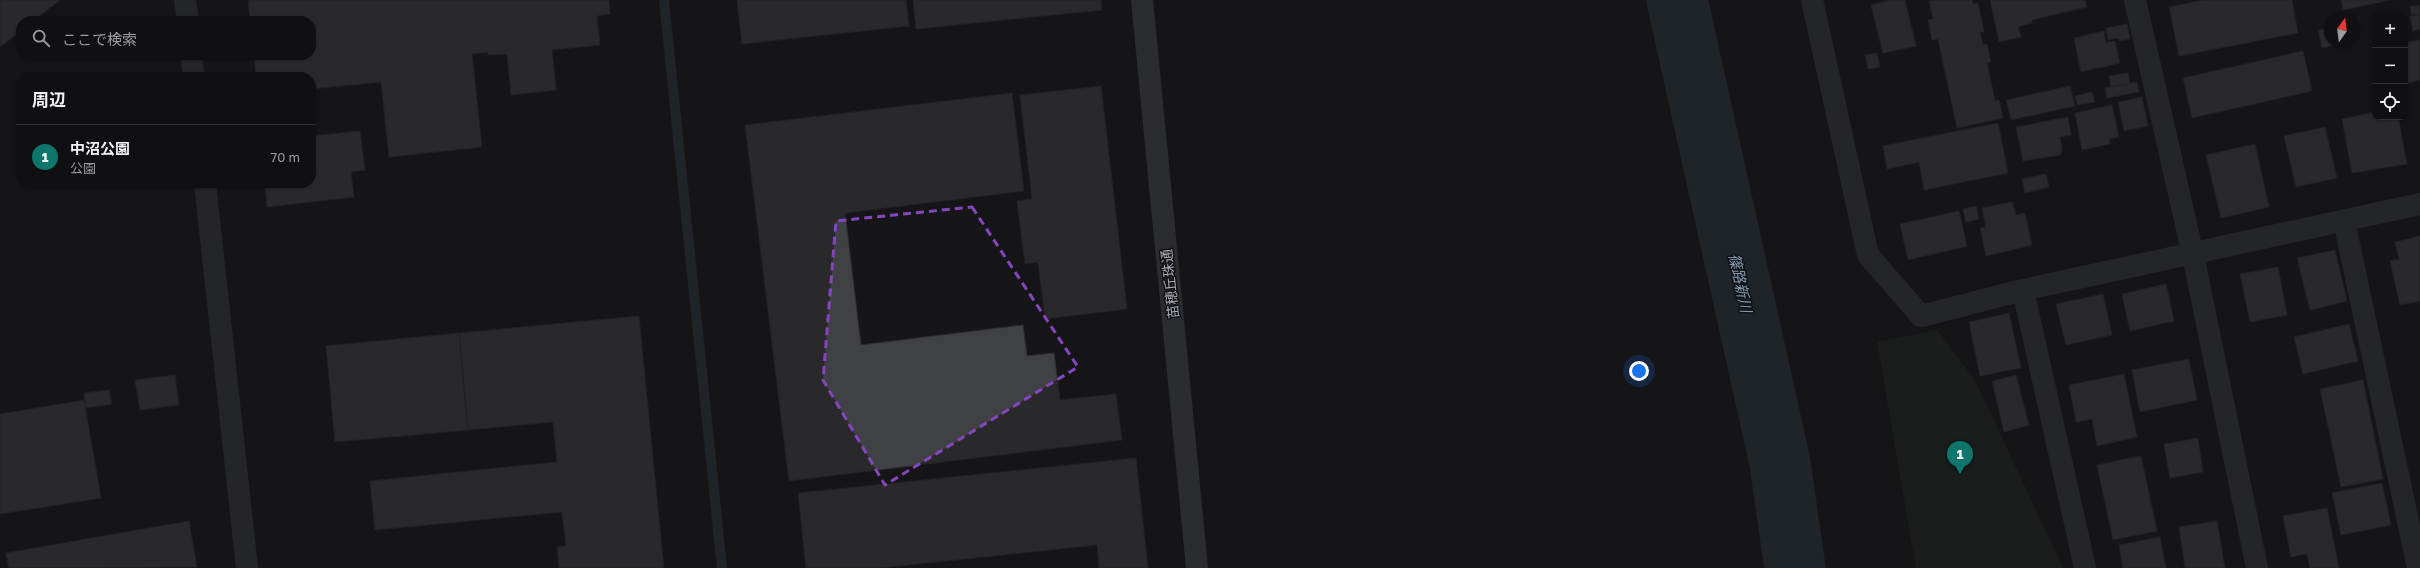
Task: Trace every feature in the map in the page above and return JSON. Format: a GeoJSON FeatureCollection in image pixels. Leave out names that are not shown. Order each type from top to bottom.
{"type":"FeatureCollection","features":[{"type":"Feature","properties":{"kind":"street"},"geometry":{"type":"LineString","coordinates":[[185,0],[187,16]]}},
{"type":"Feature","properties":{"kind":"street","name":"苗穂丘珠通"},"geometry":{"type":"LineString","coordinates":[[1142,0],[1197,568]]}},
{"type":"Feature","properties":{"kind":"street"},"geometry":{"type":"LineString","coordinates":[[1812,0],[1868,255],[1921,316],[2023,290],[2193,255],[2420,204]]}},
{"type":"Feature","properties":{"kind":"street"},"geometry":{"type":"LineString","coordinates":[[2135,0],[2193,255],[2257,568]]}},
{"type":"Feature","properties":{"kind":"street"},"geometry":{"type":"LineString","coordinates":[[192,60],[193,72]]}},
{"type":"Feature","properties":{"kind":"street"},"geometry":{"type":"LineString","coordinates":[[206,188],[247,568]]}},
{"type":"Feature","properties":{"kind":"street"},"geometry":{"type":"LineString","coordinates":[[2344,221],[2418,568]]}},
{"type":"Feature","properties":{"kind":"street"},"geometry":{"type":"LineString","coordinates":[[2023,290],[2085,568]]}},
{"type":"Feature","properties":{"kind":"highlighted area"},"geometry":{"type":"Polygon","coordinates":[[[972,207],[1078,367],[885,485],[823,380],[836,221],[972,207]]]}},
{"type":"Feature","properties":{"kind":"shaded area"},"geometry":{"type":"Polygon","coordinates":[[[1937,330],[1975,380],[2063,568],[1916,568],[1877,342],[1937,330]]]}},
{"type":"Feature","properties":{"kind":"building"},"geometry":{"type":"Polygon","coordinates":[[[0,0],[60,0],[39,16],[16,16],[16,35],[0,47],[0,0]]]}},
{"type":"Feature","properties":{"kind":"building"},"geometry":{"type":"Polygon","coordinates":[[[248,0],[609,0],[610,14],[597,16],[600,45],[552,50],[556,90],[511,95],[507,54],[488,55],[488,52],[472,54],[482,147],[389,157],[381,82],[316,88],[316,72],[256,72],[254,60],[316,60],[316,16],[250,16],[248,0]]]}},
{"type":"Feature","properties":{"kind":"building"},"geometry":{"type":"Polygon","coordinates":[[[737,0],[906,0],[909,26],[742,44],[737,0]]]}},
{"type":"Feature","properties":{"kind":"building"},"geometry":{"type":"Polygon","coordinates":[[[913,0],[1101,0],[1102,10],[916,29],[913,0]]]}},
{"type":"Feature","properties":{"kind":"building"},"geometry":{"type":"Polygon","coordinates":[[[1891,0],[1905,0],[1916,46],[1883,53],[1871,5],[1891,0]]]}},
{"type":"Feature","properties":{"kind":"building"},"geometry":{"type":"Polygon","coordinates":[[[1972,0],[1973,4],[1978,3],[1984,32],[1980,32],[1983,45],[1987,44],[1991,62],[1987,63],[1995,101],[1999,100],[2003,118],[1957,128],[1938,39],[1932,40],[1928,20],[1933,19],[1929,1],[1972,0]]]}},
{"type":"Feature","properties":{"kind":"building"},"geometry":{"type":"Polygon","coordinates":[[[1990,0],[2085,0],[2087,7],[2032,20],[2032,23],[2018,27],[2021,37],[1999,42],[1990,0]]]}},
{"type":"Feature","properties":{"kind":"building"},"geometry":{"type":"Polygon","coordinates":[[[2204,0],[2292,0],[2298,33],[2179,56],[2169,7],[2204,0]]]}},
{"type":"Feature","properties":{"kind":"building"},"geometry":{"type":"Polygon","coordinates":[[[2341,0],[2390,0],[2343,10],[2341,0]]]}},
{"type":"Feature","properties":{"kind":"building"},"geometry":{"type":"Polygon","coordinates":[[[2420,5],[2420,14],[2412,15],[2410,7],[2420,5]]]}},
{"type":"Feature","properties":{"kind":"building"},"geometry":{"type":"Polygon","coordinates":[[[2420,15],[2420,29],[2413,31],[2410,16],[2420,15]]]}},
{"type":"Feature","properties":{"kind":"building"},"geometry":{"type":"Polygon","coordinates":[[[2127,24],[2130,39],[2119,41],[2118,38],[2108,40],[2106,28],[2127,24]]]}},
{"type":"Feature","properties":{"kind":"building"},"geometry":{"type":"Polygon","coordinates":[[[2324,29],[2324,48],[2322,48],[2318,30],[2324,29]]]}},
{"type":"Feature","properties":{"kind":"building"},"geometry":{"type":"Polygon","coordinates":[[[2104,31],[2106,43],[2115,41],[2120,63],[2081,72],[2074,38],[2104,31]]]}},
{"type":"Feature","properties":{"kind":"building"},"geometry":{"type":"Polygon","coordinates":[[[2420,40],[2420,80],[2408,83],[2408,48],[2408,42],[2420,40]]]}},
{"type":"Feature","properties":{"kind":"building"},"geometry":{"type":"Polygon","coordinates":[[[2303,51],[2312,91],[2192,118],[2183,78],[2303,51]]]}},
{"type":"Feature","properties":{"kind":"building"},"geometry":{"type":"Polygon","coordinates":[[[1877,53],[1880,67],[1868,69],[1865,55],[1877,53]]]}},
{"type":"Feature","properties":{"kind":"building"},"geometry":{"type":"Polygon","coordinates":[[[2128,73],[2130,84],[2111,87],[2109,76],[2128,73]]]}},
{"type":"Feature","properties":{"kind":"building"},"geometry":{"type":"Polygon","coordinates":[[[2137,82],[2139,92],[2107,98],[2105,88],[2137,82]]]}},
{"type":"Feature","properties":{"kind":"building"},"geometry":{"type":"Polygon","coordinates":[[[1101,86],[1127,309],[1045,319],[1038,262],[1025,264],[1017,201],[1032,199],[1020,95],[1101,86]]]}},
{"type":"Feature","properties":{"kind":"building"},"geometry":{"type":"Polygon","coordinates":[[[2070,86],[2075,106],[2011,120],[2006,100],[2070,86]]]}},
{"type":"Feature","properties":{"kind":"building"},"geometry":{"type":"Polygon","coordinates":[[[2092,92],[2095,102],[2077,105],[2075,96],[2092,92]]]}},
{"type":"Feature","properties":{"kind":"building"},"geometry":{"type":"Polygon","coordinates":[[[1012,93],[1024,191],[845,213],[861,345],[1023,325],[1027,356],[1054,353],[1060,400],[1116,394],[1122,440],[789,481],[745,125],[1012,93]]]}},
{"type":"Feature","properties":{"kind":"building"},"geometry":{"type":"Polygon","coordinates":[[[2142,97],[2148,126],[2124,131],[2118,102],[2142,97]]]}},
{"type":"Feature","properties":{"kind":"building"},"geometry":{"type":"Polygon","coordinates":[[[2112,105],[2119,137],[2109,139],[2110,144],[2082,150],[2075,113],[2112,105]]]}},
{"type":"Feature","properties":{"kind":"building"},"geometry":{"type":"Polygon","coordinates":[[[2372,113],[2372,120],[2399,120],[2407,164],[2352,173],[2342,119],[2372,113]]]}},
{"type":"Feature","properties":{"kind":"building"},"geometry":{"type":"Polygon","coordinates":[[[2068,117],[2071,135],[2060,137],[2062,150],[2060,155],[2023,161],[2016,127],[2068,117]]]}},
{"type":"Feature","properties":{"kind":"building"},"geometry":{"type":"Polygon","coordinates":[[[1998,123],[2008,173],[1924,190],[1919,162],[1887,169],[1883,146],[1998,123]]]}},
{"type":"Feature","properties":{"kind":"building"},"geometry":{"type":"Polygon","coordinates":[[[2325,127],[2337,178],[2296,187],[2284,136],[2325,127]]]}},
{"type":"Feature","properties":{"kind":"building"},"geometry":{"type":"Polygon","coordinates":[[[360,131],[365,170],[351,172],[354,197],[267,207],[265,188],[316,188],[316,135],[360,131]]]}},
{"type":"Feature","properties":{"kind":"building"},"geometry":{"type":"Polygon","coordinates":[[[2255,144],[2269,207],[2221,218],[2206,155],[2255,144]]]}},
{"type":"Feature","properties":{"kind":"building"},"geometry":{"type":"Polygon","coordinates":[[[2046,174],[2049,187],[2025,193],[2022,179],[2046,174]]]}},
{"type":"Feature","properties":{"kind":"building"},"geometry":{"type":"Polygon","coordinates":[[[2012,202],[2016,215],[2025,213],[2032,245],[1986,256],[1980,228],[1986,227],[1982,208],[2012,202]]]}},
{"type":"Feature","properties":{"kind":"building"},"geometry":{"type":"Polygon","coordinates":[[[1976,206],[1979,219],[1966,222],[1963,209],[1976,206]]]}},
{"type":"Feature","properties":{"kind":"building"},"geometry":{"type":"Polygon","coordinates":[[[1959,211],[1967,246],[1908,260],[1900,224],[1959,211]]]}},
{"type":"Feature","properties":{"kind":"building"},"geometry":{"type":"Polygon","coordinates":[[[2420,236],[2420,301],[2400,305],[2390,261],[2399,259],[2395,242],[2420,236]]]}},
{"type":"Feature","properties":{"kind":"building"},"geometry":{"type":"Polygon","coordinates":[[[2335,250],[2347,301],[2310,310],[2297,258],[2335,250]]]}},
{"type":"Feature","properties":{"kind":"building"},"geometry":{"type":"Polygon","coordinates":[[[2278,267],[2287,315],[2250,322],[2240,274],[2278,267]]]}},
{"type":"Feature","properties":{"kind":"building"},"geometry":{"type":"Polygon","coordinates":[[[2166,284],[2174,321],[2130,331],[2122,294],[2166,284]]]}},
{"type":"Feature","properties":{"kind":"building"},"geometry":{"type":"Polygon","coordinates":[[[2103,294],[2112,335],[2066,345],[2056,304],[2103,294]]]}},
{"type":"Feature","properties":{"kind":"building"},"geometry":{"type":"Polygon","coordinates":[[[2009,313],[2021,368],[1980,376],[1969,322],[2009,313]]]}},
{"type":"Feature","properties":{"kind":"building"},"geometry":{"type":"Polygon","coordinates":[[[639,316],[664,568],[559,568],[557,547],[566,546],[562,512],[375,530],[370,481],[557,462],[553,422],[468,430],[459,333],[639,316]]]}},
{"type":"Feature","properties":{"kind":"building"},"geometry":{"type":"Polygon","coordinates":[[[2349,324],[2358,361],[2303,374],[2294,337],[2349,324]]]}},
{"type":"Feature","properties":{"kind":"building"},"geometry":{"type":"Polygon","coordinates":[[[459,333],[468,430],[335,442],[326,346],[459,333]]]}},
{"type":"Feature","properties":{"kind":"building"},"geometry":{"type":"Polygon","coordinates":[[[2189,359],[2197,400],[2140,412],[2132,370],[2189,359]]]}},
{"type":"Feature","properties":{"kind":"building"},"geometry":{"type":"Polygon","coordinates":[[[2124,374],[2137,437],[2097,446],[2092,419],[2076,422],[2069,385],[2124,374]]]}},
{"type":"Feature","properties":{"kind":"building"},"geometry":{"type":"Polygon","coordinates":[[[175,375],[179,405],[140,410],[135,380],[175,375]]]}},
{"type":"Feature","properties":{"kind":"building"},"geometry":{"type":"Polygon","coordinates":[[[2016,375],[2029,425],[2004,432],[1992,381],[2016,375]]]}},
{"type":"Feature","properties":{"kind":"building"},"geometry":{"type":"Polygon","coordinates":[[[2363,380],[2383,479],[2341,487],[2320,389],[2363,380]]]}},
{"type":"Feature","properties":{"kind":"building"},"geometry":{"type":"Polygon","coordinates":[[[109,390],[112,404],[86,408],[84,393],[109,390]]]}},
{"type":"Feature","properties":{"kind":"building"},"geometry":{"type":"Polygon","coordinates":[[[84,400],[101,498],[0,514],[0,414],[84,400]]]}},
{"type":"Feature","properties":{"kind":"building"},"geometry":{"type":"Polygon","coordinates":[[[2198,438],[2203,472],[2170,478],[2164,444],[2198,438]]]}},
{"type":"Feature","properties":{"kind":"building"},"geometry":{"type":"Polygon","coordinates":[[[2141,456],[2157,531],[2113,540],[2097,465],[2141,456]]]}},
{"type":"Feature","properties":{"kind":"building"},"geometry":{"type":"Polygon","coordinates":[[[1136,458],[1148,568],[1099,568],[1097,545],[880,568],[806,568],[798,493],[1136,458]]]}},
{"type":"Feature","properties":{"kind":"building"},"geometry":{"type":"Polygon","coordinates":[[[2382,483],[2391,525],[2341,535],[2332,493],[2382,483]]]}},
{"type":"Feature","properties":{"kind":"building"},"geometry":{"type":"Polygon","coordinates":[[[2327,508],[2339,568],[2310,568],[2307,554],[2291,557],[2283,516],[2327,508]]]}},
{"type":"Feature","properties":{"kind":"building"},"geometry":{"type":"Polygon","coordinates":[[[189,521],[197,567],[9,568],[6,553],[189,521]]]}},
{"type":"Feature","properties":{"kind":"building"},"geometry":{"type":"Polygon","coordinates":[[[2217,521],[2225,568],[2185,568],[2179,527],[2217,521]]]}},
{"type":"Feature","properties":{"kind":"building"},"geometry":{"type":"Polygon","coordinates":[[[2160,537],[2166,568],[2123,568],[2119,545],[2160,537]]]}},
{"type":"Feature","properties":{"kind":"waterway"},"geometry":{"type":"LineString","coordinates":[[664,0],[722,568]]}},
{"type":"Feature","properties":{"kind":"waterway","name":"篠路新川"},"geometry":{"type":"LineString","coordinates":[[1677,0],[1780,463],[1795,568]]}},
{"type":"Feature","properties":{"kind":"place","name":"中沼公園"},"geometry":{"type":"Point","coordinates":[1960,474]}}]}
